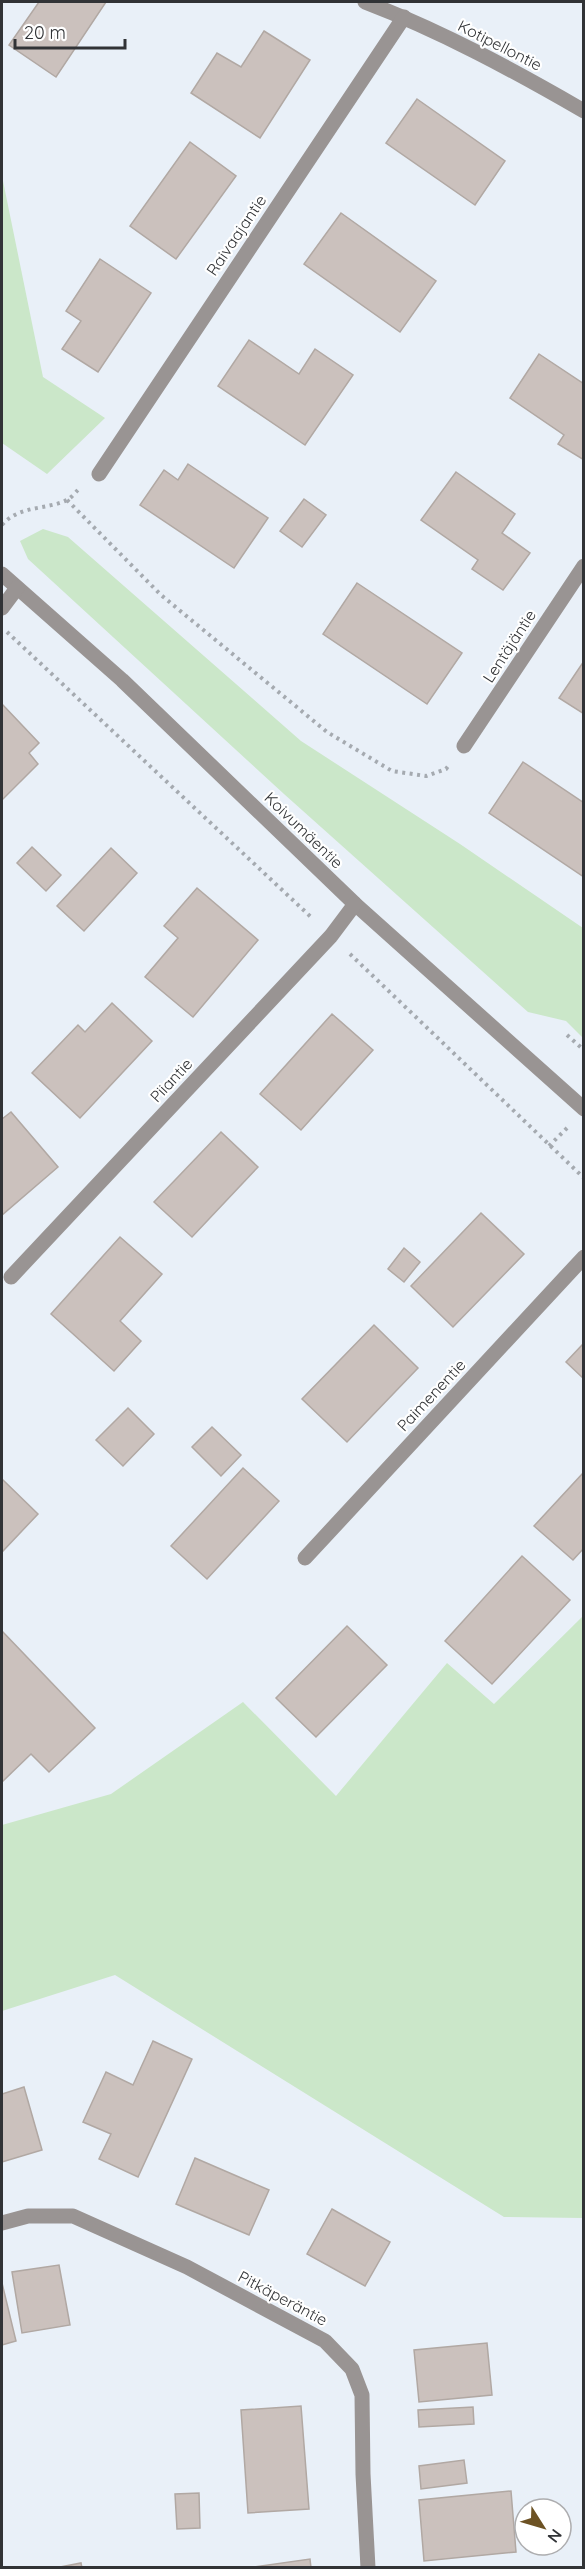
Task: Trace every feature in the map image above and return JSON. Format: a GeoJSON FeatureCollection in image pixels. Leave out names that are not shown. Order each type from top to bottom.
{"type":"FeatureCollection","features":[{"type":"Feature","properties":{"kind":"street","name":"Kotipellontie"},"geometry":{"type":"LineString","coordinates":[[365,2],[404,16],[524,76],[584,111]]}},
{"type":"Feature","properties":{"kind":"street","name":"Raivaajantie"},"geometry":{"type":"LineString","coordinates":[[99,474],[404,16]]}},
{"type":"Feature","properties":{"kind":"street","name":"Lentäjäntie"},"geometry":{"type":"LineString","coordinates":[[464,746],[584,566]]}},
{"type":"Feature","properties":{"kind":"street","name":"Koivumäentie"},"geometry":{"type":"LineString","coordinates":[[2,574],[122,680],[355,904],[584,1109]]}},
{"type":"Feature","properties":{"kind":"street"},"geometry":{"type":"LineString","coordinates":[[2,608],[17,588]]}},
{"type":"Feature","properties":{"kind":"street","name":"Piiantie"},"geometry":{"type":"LineString","coordinates":[[11,1277],[331,936],[355,904]]}},
{"type":"Feature","properties":{"kind":"street","name":"Paimenentie"},"geometry":{"type":"LineString","coordinates":[[305,1558],[584,1257]]}},
{"type":"Feature","properties":{"kind":"street","name":"Pitkäperäntie"},"geometry":{"type":"LineString","coordinates":[[2,2223],[28,2216],[73,2216],[187,2267],[325,2340],[352,2369],[362,2395],[368,2568]]}},
{"type":"Feature","properties":{"kind":"path"},"geometry":{"type":"LineString","coordinates":[[2,525],[6,520],[34,507],[67,500],[99,474]]}},
{"type":"Feature","properties":{"kind":"path"},"geometry":{"type":"LineString","coordinates":[[67,500],[161,595],[327,732],[392,771],[426,776],[446,768],[464,746]]}},
{"type":"Feature","properties":{"kind":"path"},"geometry":{"type":"LineString","coordinates":[[2,627],[584,1178]]}},
{"type":"Feature","properties":{"kind":"path"},"geometry":{"type":"LineString","coordinates":[[567,1035],[584,1050]]}},
{"type":"Feature","properties":{"kind":"green space"},"geometry":{"type":"Polygon","coordinates":[[[2,176],[43,377],[105,418],[47,474],[2,443],[2,176]]]}},
{"type":"Feature","properties":{"kind":"green space"},"geometry":{"type":"Polygon","coordinates":[[[43,529],[68,537],[301,741],[460,844],[583,928],[583,1038],[566,1021],[528,1012],[284,794],[28,559],[20,541],[43,529]]]}},
{"type":"Feature","properties":{"kind":"green space"},"geometry":{"type":"Polygon","coordinates":[[[583,1616],[583,2218],[504,2217],[115,1975],[2,2011],[2,1825],[111,1794],[243,1702],[336,1796],[447,1663],[494,1704],[583,1616]]]}},
{"type":"Feature","properties":{"kind":"building"},"geometry":{"type":"Polygon","coordinates":[[[39,2],[106,2],[56,77],[9,45],[39,2]]]}},
{"type":"Feature","properties":{"kind":"building"},"geometry":{"type":"Polygon","coordinates":[[[264,31],[310,60],[260,138],[191,93],[217,53],[241,67],[264,31]]]}},
{"type":"Feature","properties":{"kind":"building"},"geometry":{"type":"Polygon","coordinates":[[[417,99],[505,161],[475,205],[386,143],[417,99]]]}},
{"type":"Feature","properties":{"kind":"building"},"geometry":{"type":"Polygon","coordinates":[[[190,142],[236,176],[176,259],[130,226],[190,142]]]}},
{"type":"Feature","properties":{"kind":"building"},"geometry":{"type":"Polygon","coordinates":[[[341,213],[436,281],[400,332],[304,264],[341,213]]]}},
{"type":"Feature","properties":{"kind":"building"},"geometry":{"type":"Polygon","coordinates":[[[100,259],[151,293],[98,372],[62,349],[81,321],[66,311],[100,259]]]}},
{"type":"Feature","properties":{"kind":"building"},"geometry":{"type":"Polygon","coordinates":[[[249,340],[299,374],[315,349],[353,375],[305,445],[218,386],[249,340]]]}},
{"type":"Feature","properties":{"kind":"building"},"geometry":{"type":"Polygon","coordinates":[[[539,354],[584,384],[584,460],[558,444],[564,435],[510,398],[539,354]]]}},
{"type":"Feature","properties":{"kind":"building"},"geometry":{"type":"Polygon","coordinates":[[[188,464],[268,518],[234,568],[140,505],[164,470],[178,480],[188,464]]]}},
{"type":"Feature","properties":{"kind":"building"},"geometry":{"type":"Polygon","coordinates":[[[456,472],[515,514],[502,533],[530,553],[503,590],[472,569],[478,560],[421,520],[456,472]]]}},
{"type":"Feature","properties":{"kind":"building"},"geometry":{"type":"Polygon","coordinates":[[[304,499],[326,515],[302,547],[280,531],[304,499]]]}},
{"type":"Feature","properties":{"kind":"building"},"geometry":{"type":"Polygon","coordinates":[[[357,583],[462,653],[427,704],[323,634],[357,583]]]}},
{"type":"Feature","properties":{"kind":"building"},"geometry":{"type":"Polygon","coordinates":[[[584,661],[584,714],[559,698],[584,661]]]}},
{"type":"Feature","properties":{"kind":"building"},"geometry":{"type":"Polygon","coordinates":[[[2,704],[39,743],[29,753],[38,764],[2,800],[2,704]]]}},
{"type":"Feature","properties":{"kind":"building"},"geometry":{"type":"Polygon","coordinates":[[[523,762],[584,803],[584,877],[489,813],[523,762]]]}},
{"type":"Feature","properties":{"kind":"building"},"geometry":{"type":"Polygon","coordinates":[[[32,847],[61,875],[46,891],[17,863],[32,847]]]}},
{"type":"Feature","properties":{"kind":"building"},"geometry":{"type":"Polygon","coordinates":[[[111,848],[137,873],[84,931],[57,906],[111,848]]]}},
{"type":"Feature","properties":{"kind":"building"},"geometry":{"type":"Polygon","coordinates":[[[197,888],[258,940],[193,1017],[145,977],[178,938],[164,926],[197,888]]]}},
{"type":"Feature","properties":{"kind":"building"},"geometry":{"type":"Polygon","coordinates":[[[112,1003],[152,1041],[80,1118],[32,1073],[78,1025],[85,1032],[112,1003]]]}},
{"type":"Feature","properties":{"kind":"building"},"geometry":{"type":"Polygon","coordinates":[[[332,1014],[373,1050],[301,1130],[260,1094],[332,1014]]]}},
{"type":"Feature","properties":{"kind":"building"},"geometry":{"type":"Polygon","coordinates":[[[11,1112],[58,1167],[2,1215],[2,1119],[11,1112]]]}},
{"type":"Feature","properties":{"kind":"building"},"geometry":{"type":"Polygon","coordinates":[[[221,1132],[258,1167],[192,1237],[154,1202],[221,1132]]]}},
{"type":"Feature","properties":{"kind":"building"},"geometry":{"type":"Polygon","coordinates":[[[481,1213],[524,1254],[453,1327],[411,1286],[481,1213]]]}},
{"type":"Feature","properties":{"kind":"building"},"geometry":{"type":"Polygon","coordinates":[[[120,1237],[162,1274],[120,1321],[141,1341],[114,1371],[51,1314],[120,1237]]]}},
{"type":"Feature","properties":{"kind":"building"},"geometry":{"type":"Polygon","coordinates":[[[404,1248],[420,1262],[404,1282],[388,1269],[404,1248]]]}},
{"type":"Feature","properties":{"kind":"building"},"geometry":{"type":"Polygon","coordinates":[[[374,1325],[418,1368],[347,1442],[302,1399],[374,1325]]]}},
{"type":"Feature","properties":{"kind":"building"},"geometry":{"type":"Polygon","coordinates":[[[584,1343],[584,1379],[566,1362],[584,1343]]]}},
{"type":"Feature","properties":{"kind":"building"},"geometry":{"type":"Polygon","coordinates":[[[128,1408],[154,1434],[123,1466],[96,1440],[128,1408]]]}},
{"type":"Feature","properties":{"kind":"building"},"geometry":{"type":"Polygon","coordinates":[[[212,1427],[241,1455],[221,1476],[192,1447],[212,1427]]]}},
{"type":"Feature","properties":{"kind":"building"},"geometry":{"type":"Polygon","coordinates":[[[243,1468],[279,1501],[207,1579],[171,1546],[243,1468]]]}},
{"type":"Feature","properties":{"kind":"building"},"geometry":{"type":"Polygon","coordinates":[[[584,1472],[584,1548],[573,1560],[534,1526],[584,1472]]]}},
{"type":"Feature","properties":{"kind":"building"},"geometry":{"type":"Polygon","coordinates":[[[2,1479],[38,1514],[2,1552],[2,1479]]]}},
{"type":"Feature","properties":{"kind":"building"},"geometry":{"type":"Polygon","coordinates":[[[522,1556],[570,1600],[492,1684],[445,1641],[522,1556]]]}},
{"type":"Feature","properties":{"kind":"building"},"geometry":{"type":"Polygon","coordinates":[[[347,1626],[387,1665],[316,1737],[276,1698],[347,1626]]]}},
{"type":"Feature","properties":{"kind":"building"},"geometry":{"type":"Polygon","coordinates":[[[2,1631],[95,1728],[49,1772],[31,1754],[2,1782],[2,1631]]]}},
{"type":"Feature","properties":{"kind":"building"},"geometry":{"type":"Polygon","coordinates":[[[153,2041],[192,2059],[138,2177],[99,2159],[111,2134],[83,2122],[106,2072],[133,2085],[153,2041]]]}},
{"type":"Feature","properties":{"kind":"building"},"geometry":{"type":"Polygon","coordinates":[[[24,2087],[42,2150],[2,2162],[2,2094],[24,2087]]]}},
{"type":"Feature","properties":{"kind":"building"},"geometry":{"type":"Polygon","coordinates":[[[195,2158],[269,2190],[249,2235],[176,2204],[195,2158]]]}},
{"type":"Feature","properties":{"kind":"building"},"geometry":{"type":"Polygon","coordinates":[[[332,2209],[390,2242],[365,2286],[307,2254],[332,2209]]]}},
{"type":"Feature","properties":{"kind":"building"},"geometry":{"type":"Polygon","coordinates":[[[59,2265],[70,2325],[22,2333],[12,2272],[59,2265]]]}},
{"type":"Feature","properties":{"kind":"building"},"geometry":{"type":"Polygon","coordinates":[[[2,2283],[16,2341],[2,2345],[2,2283]]]}},
{"type":"Feature","properties":{"kind":"building"},"geometry":{"type":"Polygon","coordinates":[[[487,2343],[492,2395],[419,2402],[414,2350],[487,2343]]]}},
{"type":"Feature","properties":{"kind":"building"},"geometry":{"type":"Polygon","coordinates":[[[301,2406],[309,2509],[248,2513],[241,2410],[301,2406]]]}},
{"type":"Feature","properties":{"kind":"building"},"geometry":{"type":"Polygon","coordinates":[[[473,2407],[474,2424],[419,2427],[418,2410],[473,2407]]]}},
{"type":"Feature","properties":{"kind":"building"},"geometry":{"type":"Polygon","coordinates":[[[464,2460],[467,2483],[421,2489],[419,2466],[464,2460]]]}},
{"type":"Feature","properties":{"kind":"building"},"geometry":{"type":"Polygon","coordinates":[[[511,2491],[513,2552],[424,2561],[419,2500],[511,2491]]]}},
{"type":"Feature","properties":{"kind":"building"},"geometry":{"type":"Polygon","coordinates":[[[199,2493],[200,2528],[177,2529],[175,2494],[199,2493]]]}},
{"type":"Feature","properties":{"kind":"building"},"geometry":{"type":"Polygon","coordinates":[[[310,2559],[311,2568],[254,2568],[254,2567],[310,2559]]]}},
{"type":"Feature","properties":{"kind":"building"},"geometry":{"type":"Polygon","coordinates":[[[81,2563],[82,2568],[55,2568],[81,2563]]]}}]}
